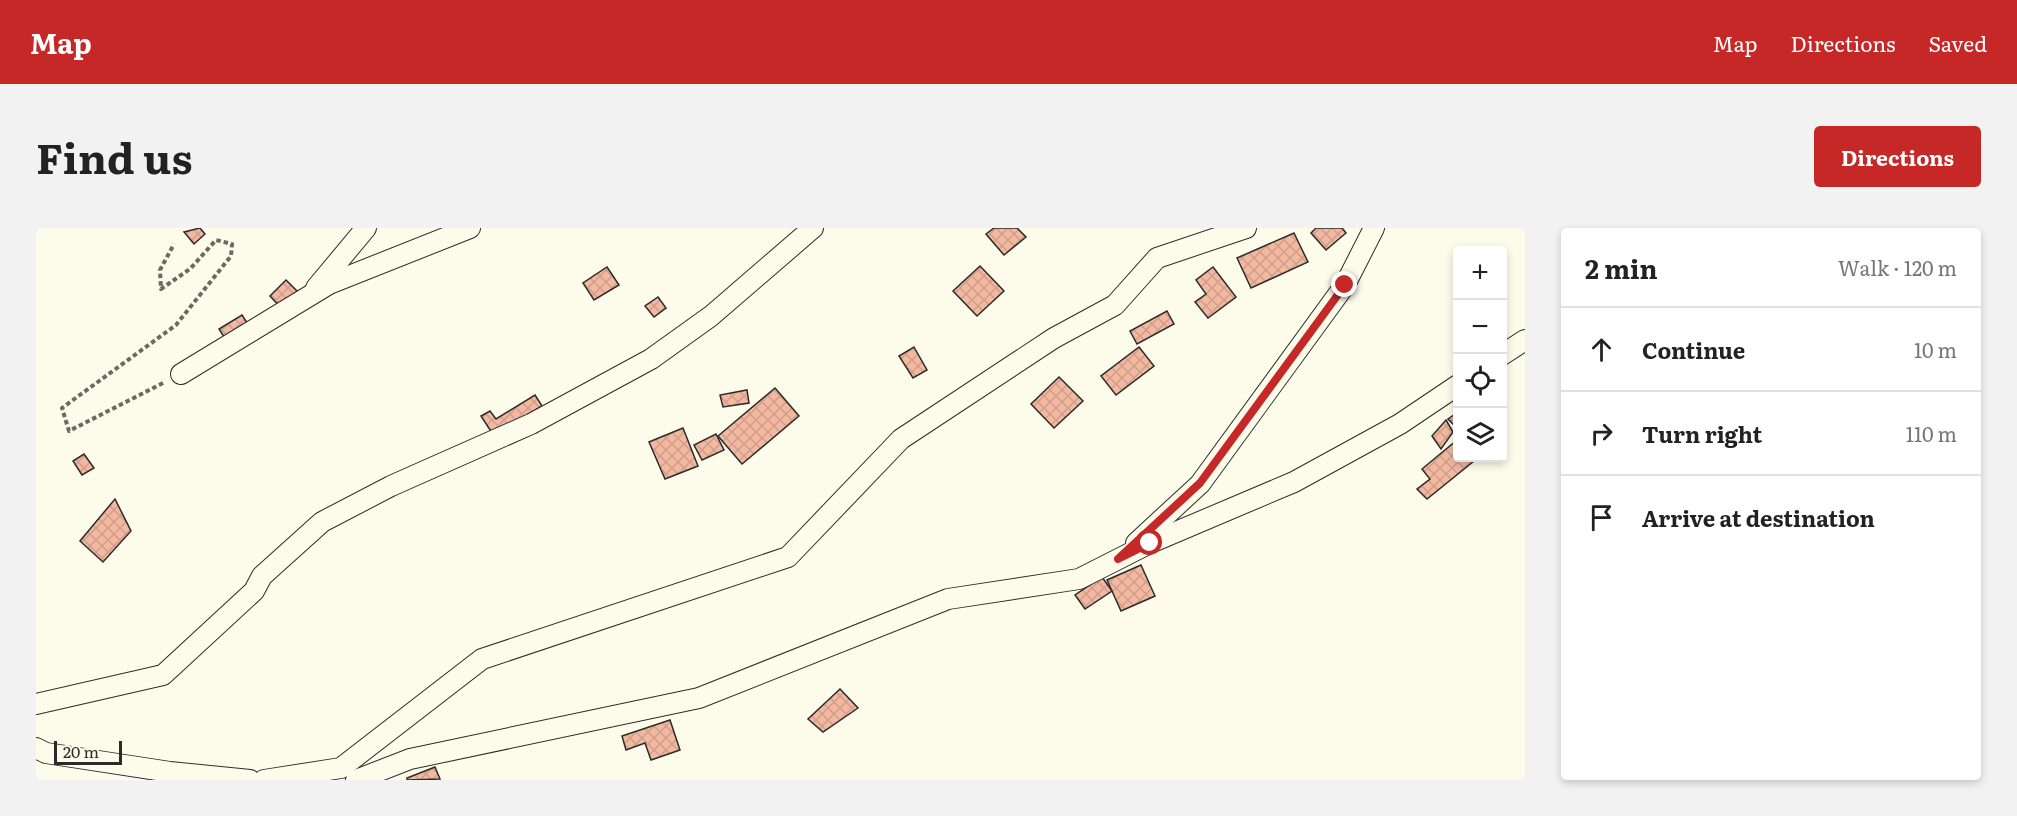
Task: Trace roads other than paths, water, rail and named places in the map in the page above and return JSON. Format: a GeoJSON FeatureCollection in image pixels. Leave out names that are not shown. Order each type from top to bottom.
{"type":"FeatureCollection","features":[{"type":"Feature","properties":{"kind":"street"},"geometry":{"type":"LineString","coordinates":[[309,296],[366,228]]}},
{"type":"Feature","properties":{"kind":"street"},"geometry":{"type":"LineString","coordinates":[[181,374],[329,284],[470,228]]}},
{"type":"Feature","properties":{"kind":"street"},"geometry":{"type":"LineString","coordinates":[[36,704],[163,675],[254,591],[262,576],[322,522],[391,486],[531,424],[651,359],[711,316],[813,228]]}},
{"type":"Feature","properties":{"kind":"street"},"geometry":{"type":"LineString","coordinates":[[264,780],[341,768],[482,660],[788,557],[901,439],[1054,338],[1115,305],[1157,258],[1246,228]]}},
{"type":"Feature","properties":{"kind":"street"},"geometry":{"type":"LineString","coordinates":[[1118,559],[1200,483],[1345,285],[1374,228]]}},
{"type":"Feature","properties":{"kind":"street"},"geometry":{"type":"LineString","coordinates":[[1504,354],[1525,340]]}},
{"type":"Feature","properties":{"kind":"street"},"geometry":{"type":"LineString","coordinates":[[356,780],[410,759],[699,698],[948,599],[1079,579],[1150,543],[1294,482],[1400,424],[1453,388]]}},
{"type":"Feature","properties":{"kind":"street"},"geometry":{"type":"LineString","coordinates":[[36,748],[46,753],[159,770],[250,780]]}}]}
